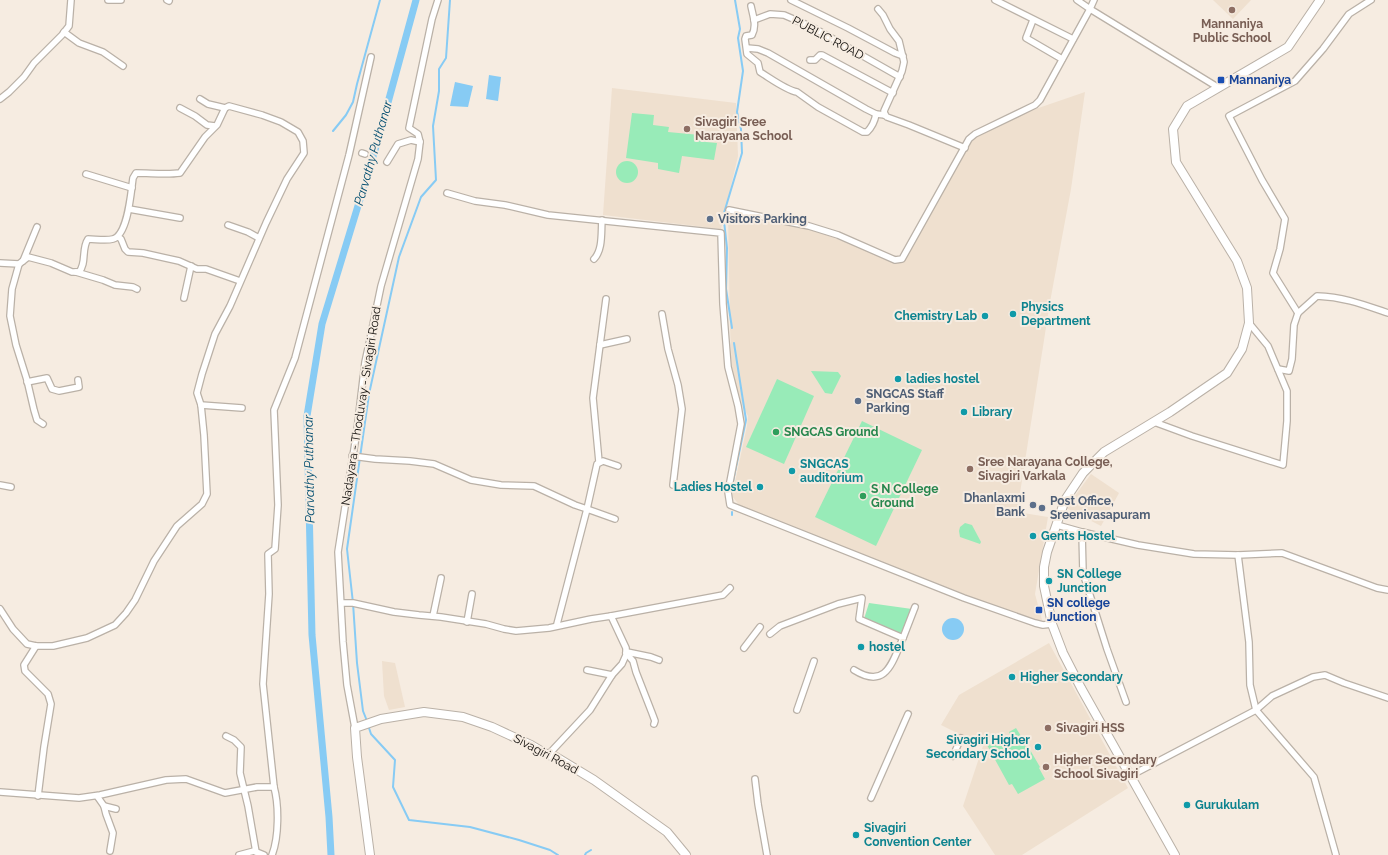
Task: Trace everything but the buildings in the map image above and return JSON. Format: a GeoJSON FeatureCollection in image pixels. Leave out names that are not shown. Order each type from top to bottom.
{"type":"FeatureCollection","features":[{"type":"Feature","properties":{"kind":"main road"},"geometry":{"type":"LineString","coordinates":[[1175,855],[1080,688],[1063,653],[1052,624],[1044,586],[1043,573],[1047,552],[1064,500],[1083,473],[1104,452],[1154,422],[1227,373],[1242,349],[1248,322],[1247,288],[1237,261],[1176,162],[1173,129],[1187,106],[1288,47],[1320,0]]}},
{"type":"Feature","properties":{"kind":"main road","name":"Sivagiri Road"},"geometry":{"type":"LineString","coordinates":[[355,728],[381,719],[424,712],[463,718],[492,727],[548,755],[556,757],[594,780],[667,832],[686,855]]}},
{"type":"Feature","properties":{"kind":"main road"},"geometry":{"type":"LineString","coordinates":[[355,728],[357,756],[370,855]]}},
{"type":"Feature","properties":{"kind":"street"},"geometry":{"type":"LineString","coordinates":[[0,99],[24,77],[34,62],[69,26],[71,0]]}},
{"type":"Feature","properties":{"kind":"street"},"geometry":{"type":"LineString","coordinates":[[108,0],[121,0]]}},
{"type":"Feature","properties":{"kind":"street"},"geometry":{"type":"LineString","coordinates":[[387,162],[398,144],[411,140],[420,142],[418,134],[409,128],[432,19],[438,0]]}},
{"type":"Feature","properties":{"kind":"street","name":"PUBLIC ROAD"},"geometry":{"type":"LineString","coordinates":[[791,0],[903,56]]}},
{"type":"Feature","properties":{"kind":"street"},"geometry":{"type":"LineString","coordinates":[[995,0],[1032,20],[1073,39]]}},
{"type":"Feature","properties":{"kind":"street"},"geometry":{"type":"LineString","coordinates":[[1076,0],[1219,88]]}},
{"type":"Feature","properties":{"kind":"street"},"geometry":{"type":"LineString","coordinates":[[729,210],[809,226],[838,235],[895,260],[900,260],[904,257],[970,139],[975,134],[1034,105],[1044,94],[1094,0]]}},
{"type":"Feature","properties":{"kind":"street"},"geometry":{"type":"LineString","coordinates":[[1298,313],[1274,273],[1285,219],[1262,180],[1229,116],[1295,81],[1323,49],[1349,14],[1371,0]]}},
{"type":"Feature","properties":{"kind":"street"},"geometry":{"type":"LineString","coordinates":[[751,6],[754,27],[753,34],[745,38],[746,48],[748,54],[758,63],[758,70],[760,73],[777,83],[798,92],[807,100],[863,132],[867,132],[873,124],[876,114]]}},
{"type":"Feature","properties":{"kind":"street"},"geometry":{"type":"LineString","coordinates":[[878,9],[899,41],[904,65],[884,111],[885,115]]}},
{"type":"Feature","properties":{"kind":"street","name":"PUBLIC ROAD"},"geometry":{"type":"LineString","coordinates":[[754,20],[770,14],[784,15],[812,27],[900,77]]}},
{"type":"Feature","properties":{"kind":"street"},"geometry":{"type":"LineString","coordinates":[[1032,20],[1026,38],[1062,59]]}},
{"type":"Feature","properties":{"kind":"street"},"geometry":{"type":"LineString","coordinates":[[64,32],[79,43],[98,50],[123,66]]}},
{"type":"Feature","properties":{"kind":"street"},"geometry":{"type":"LineString","coordinates":[[746,48],[758,49],[774,56],[844,98],[876,114],[885,115],[965,148]]}},
{"type":"Feature","properties":{"kind":"street"},"geometry":{"type":"LineString","coordinates":[[810,60],[815,60],[822,55],[893,93]]}},
{"type":"Feature","properties":{"kind":"street"},"geometry":{"type":"LineString","coordinates":[[272,855],[274,850],[277,822],[276,794],[262,684],[269,594],[268,554],[275,549],[278,504],[274,410],[295,358],[349,155],[371,57]]}},
{"type":"Feature","properties":{"kind":"street"},"geometry":{"type":"LineString","coordinates":[[0,609],[13,629],[27,644],[36,646],[53,646],[87,638],[115,625],[135,600],[154,561],[177,526],[202,504],[207,494],[204,435],[201,405],[197,393],[204,368],[215,334],[230,306],[259,238],[287,179],[304,153],[303,141],[298,132],[281,122],[229,106],[225,108],[208,104],[200,99]]}},
{"type":"Feature","properties":{"kind":"street"},"geometry":{"type":"LineString","coordinates":[[180,108],[195,116],[207,125],[215,126]]}},
{"type":"Feature","properties":{"kind":"street"},"geometry":{"type":"LineString","coordinates":[[76,272],[79,272],[82,268],[85,243],[88,239],[113,240],[118,237],[127,218],[133,178],[136,173],[170,175],[180,173],[205,137],[215,126],[225,108]]}},
{"type":"Feature","properties":{"kind":"street","name":"Nadayara - Thoduvay - Sivagiri Road"},"geometry":{"type":"LineString","coordinates":[[355,728],[347,685],[338,552],[365,362],[381,286],[418,159],[420,142]]}},
{"type":"Feature","properties":{"kind":"street"},"geometry":{"type":"LineString","coordinates":[[86,174],[132,188]]}},
{"type":"Feature","properties":{"kind":"street"},"geometry":{"type":"LineString","coordinates":[[448,193],[475,201],[505,205],[548,215],[721,233],[723,304],[728,367],[741,424],[728,492],[730,505],[964,598],[1035,623],[1043,625],[1052,624]]}},
{"type":"Feature","properties":{"kind":"street"},"geometry":{"type":"LineString","coordinates":[[129,209],[180,218]]}},
{"type":"Feature","properties":{"kind":"street"},"geometry":{"type":"LineString","coordinates":[[594,258],[600,249],[602,220]]}},
{"type":"Feature","properties":{"kind":"street"},"geometry":{"type":"LineString","coordinates":[[228,225],[248,232],[259,238]]}},
{"type":"Feature","properties":{"kind":"street"},"geometry":{"type":"LineString","coordinates":[[37,227],[20,262],[12,289],[10,316],[16,345],[36,417],[37,420],[43,424]]}},
{"type":"Feature","properties":{"kind":"street"},"geometry":{"type":"LineString","coordinates":[[118,237],[121,239],[125,249],[128,252],[144,253],[179,261],[197,269],[206,270],[240,281]]}},
{"type":"Feature","properties":{"kind":"street"},"geometry":{"type":"LineString","coordinates":[[0,263],[20,262],[28,257],[51,263],[72,272],[103,280],[115,285],[133,287],[137,289]]}},
{"type":"Feature","properties":{"kind":"street"},"geometry":{"type":"LineString","coordinates":[[184,298],[191,266]]}},
{"type":"Feature","properties":{"kind":"street"},"geometry":{"type":"LineString","coordinates":[[1278,369],[1289,371],[1292,359],[1294,325],[1298,313],[1317,296],[1334,297],[1354,301],[1388,313]]}},
{"type":"Feature","properties":{"kind":"street"},"geometry":{"type":"LineString","coordinates":[[557,624],[587,509],[595,470],[599,462],[593,398],[606,299]]}},
{"type":"Feature","properties":{"kind":"street"},"geometry":{"type":"LineString","coordinates":[[662,314],[668,349],[678,385],[682,409],[673,485]]}},
{"type":"Feature","properties":{"kind":"street"},"geometry":{"type":"LineString","coordinates":[[1154,422],[1192,436],[1283,465],[1287,422],[1287,391],[1268,346],[1248,322]]}},
{"type":"Feature","properties":{"kind":"street"},"geometry":{"type":"LineString","coordinates":[[600,345],[627,339]]}},
{"type":"Feature","properties":{"kind":"street"},"geometry":{"type":"LineString","coordinates":[[27,382],[47,378],[52,389],[59,391],[79,387],[78,380]]}},
{"type":"Feature","properties":{"kind":"street"},"geometry":{"type":"LineString","coordinates":[[201,405],[242,408]]}},
{"type":"Feature","properties":{"kind":"street"},"geometry":{"type":"LineString","coordinates":[[352,456],[434,464],[471,480],[501,485],[534,486],[575,505],[615,518]]}},
{"type":"Feature","properties":{"kind":"street"},"geometry":{"type":"LineString","coordinates":[[599,462],[603,461],[618,466]]}},
{"type":"Feature","properties":{"kind":"street"},"geometry":{"type":"LineString","coordinates":[[0,485],[11,486]]}},
{"type":"Feature","properties":{"kind":"street"},"geometry":{"type":"LineString","coordinates":[[1057,525],[1138,545],[1194,554],[1238,555],[1282,553],[1377,588],[1388,590]]}},
{"type":"Feature","properties":{"kind":"street"},"geometry":{"type":"LineString","coordinates":[[1082,532],[1083,572],[1107,649],[1126,702]]}},
{"type":"Feature","properties":{"kind":"street"},"geometry":{"type":"LineString","coordinates":[[1238,555],[1249,642],[1250,685],[1256,710],[1314,777],[1336,855]]}},
{"type":"Feature","properties":{"kind":"street"},"geometry":{"type":"LineString","coordinates":[[433,616],[441,578]]}},
{"type":"Feature","properties":{"kind":"street"},"geometry":{"type":"LineString","coordinates":[[342,603],[353,603],[394,612],[486,624],[504,630],[532,630],[723,595],[730,588]]}},
{"type":"Feature","properties":{"kind":"street"},"geometry":{"type":"LineString","coordinates":[[467,622],[472,594]]}},
{"type":"Feature","properties":{"kind":"street"},"geometry":{"type":"LineString","coordinates":[[770,634],[780,626],[838,604],[862,598],[859,619],[903,638]]}},
{"type":"Feature","properties":{"kind":"street"},"geometry":{"type":"LineString","coordinates":[[854,670],[860,674],[872,677],[880,677],[888,671],[916,607]]}},
{"type":"Feature","properties":{"kind":"street"},"geometry":{"type":"LineString","coordinates":[[611,616],[626,652],[633,661],[655,721],[654,724]]}},
{"type":"Feature","properties":{"kind":"street"},"geometry":{"type":"LineString","coordinates":[[744,648],[760,627]]}},
{"type":"Feature","properties":{"kind":"street"},"geometry":{"type":"LineString","coordinates":[[36,646],[24,665],[25,671],[48,694],[51,704],[38,796]]}},
{"type":"Feature","properties":{"kind":"street"},"geometry":{"type":"LineString","coordinates":[[626,652],[659,660]]}},
{"type":"Feature","properties":{"kind":"street"},"geometry":{"type":"LineString","coordinates":[[548,755],[590,710],[612,675],[622,664],[626,652]]}},
{"type":"Feature","properties":{"kind":"street"},"geometry":{"type":"LineString","coordinates":[[797,710],[814,661]]}},
{"type":"Feature","properties":{"kind":"street"},"geometry":{"type":"LineString","coordinates":[[587,670],[612,675]]}},
{"type":"Feature","properties":{"kind":"street"},"geometry":{"type":"LineString","coordinates":[[1130,776],[1256,710],[1272,696],[1313,677],[1325,675],[1388,698]]}},
{"type":"Feature","properties":{"kind":"street"},"geometry":{"type":"LineString","coordinates":[[871,798],[908,714]]}},
{"type":"Feature","properties":{"kind":"street"},"geometry":{"type":"LineString","coordinates":[[226,736],[234,740],[241,747],[239,766],[256,852]]}},
{"type":"Feature","properties":{"kind":"street"},"geometry":{"type":"LineString","coordinates":[[953,756],[961,738]]}},
{"type":"Feature","properties":{"kind":"street"},"geometry":{"type":"LineString","coordinates":[[0,792],[79,798],[98,796],[166,780],[186,779],[225,793],[257,787],[274,786]]}},
{"type":"Feature","properties":{"kind":"street"},"geometry":{"type":"LineString","coordinates":[[755,779],[767,855]]}},
{"type":"Feature","properties":{"kind":"street"},"geometry":{"type":"LineString","coordinates":[[98,796],[104,806],[113,832],[110,851]]}},
{"type":"Feature","properties":{"kind":"street"},"geometry":{"type":"LineString","coordinates":[[104,806],[116,809]]}},
{"type":"Feature","properties":{"kind":"street"},"geometry":{"type":"LineString","coordinates":[[239,855],[256,852],[264,855]]}},
{"type":"Feature","properties":{"kind":"shaded area","name":"Mannaniya Public School"},"geometry":{"type":"Polygon","coordinates":[[[1213,0],[1251,0],[1233,19],[1213,0]]]}},
{"type":"Feature","properties":{"kind":"shaded area"},"geometry":{"type":"Polygon","coordinates":[[[612,88],[736,103],[738,156],[721,229],[603,215],[612,88]]]}},
{"type":"Feature","properties":{"kind":"shaded area"},"geometry":{"type":"Polygon","coordinates":[[[1085,92],[1071,189],[1050,302],[1017,512],[1048,517],[1035,594],[1042,620],[1040,624],[740,506],[732,496],[748,416],[743,407],[732,373],[728,213],[810,229],[898,262],[970,139],[1021,114],[1085,92]]]}},
{"type":"Feature","properties":{"kind":"shaded area"},"geometry":{"type":"Polygon","coordinates":[[[1091,474],[1119,493],[1101,526],[1066,508],[1091,474]]]}},
{"type":"Feature","properties":{"kind":"shaded area","name":"Higher Secondary School Sivagiri"},"geometry":{"type":"Polygon","coordinates":[[[1049,643],[1128,788],[1022,855],[995,855],[963,806],[983,746],[941,725],[959,695],[1049,643]]]}},
{"type":"Feature","properties":{"kind":"shaded area"},"geometry":{"type":"Polygon","coordinates":[[[382,661],[395,663],[405,707],[389,710],[384,696],[382,661]]]}},
{"type":"Feature","properties":{"kind":"green space"},"geometry":{"type":"Polygon","coordinates":[[[632,113],[654,115],[653,125],[669,127],[668,132],[700,135],[706,142],[717,143],[714,160],[682,156],[679,173],[658,169],[658,163],[626,158],[632,113]]]}},
{"type":"Feature","properties":{"kind":"green space"},"geometry":{"type":"Polygon","coordinates":[[[627,161],[635,164],[638,172],[635,180],[627,183],[619,180],[616,172],[619,164],[627,161]]]}},
{"type":"Feature","properties":{"kind":"green space"},"geometry":{"type":"Polygon","coordinates":[[[811,371],[838,372],[841,376],[832,394],[825,393],[811,371]]]}},
{"type":"Feature","properties":{"kind":"green space","name":"SNGCAS Ground"},"geometry":{"type":"Polygon","coordinates":[[[777,379],[814,396],[784,464],[746,447],[777,379]]]}},
{"type":"Feature","properties":{"kind":"green space","name":"S N College Ground"},"geometry":{"type":"Polygon","coordinates":[[[862,421],[922,450],[876,546],[815,517],[862,421]]]}},
{"type":"Feature","properties":{"kind":"green space"},"geometry":{"type":"Polygon","coordinates":[[[965,523],[972,525],[981,542],[980,544],[960,537],[960,527],[965,523]]]}},
{"type":"Feature","properties":{"kind":"green space"},"geometry":{"type":"Polygon","coordinates":[[[869,603],[912,609],[902,634],[864,619],[869,603]]]}},
{"type":"Feature","properties":{"kind":"green space"},"geometry":{"type":"Polygon","coordinates":[[[1016,728],[1040,767],[1039,768],[1045,779],[1018,794],[1012,784],[1009,785],[987,745],[999,738],[1003,745],[1013,740],[1009,732],[1016,728]]]}},
{"type":"Feature","properties":{"kind":"water"},"geometry":{"type":"Polygon","coordinates":[[[489,75],[501,77],[498,101],[486,99],[489,75]]]}},
{"type":"Feature","properties":{"kind":"water"},"geometry":{"type":"Polygon","coordinates":[[[455,82],[473,86],[468,107],[450,106],[455,82]]]}},
{"type":"Feature","properties":{"kind":"water"},"geometry":{"type":"Polygon","coordinates":[[[953,618],[957,619],[963,625],[963,633],[957,639],[953,640],[949,639],[943,633],[942,629],[943,625],[949,619],[953,618]]]}},
{"type":"Feature","properties":{"kind":"waterway"},"geometry":{"type":"LineString","coordinates":[[333,131],[346,115],[353,102],[380,0]]}},
{"type":"Feature","properties":{"kind":"waterway","name":"Parvathy Puthanar"},"geometry":{"type":"LineString","coordinates":[[331,855],[329,817],[312,635],[307,416],[322,324],[375,150],[416,0]]}},
{"type":"Feature","properties":{"kind":"waterway"},"geometry":{"type":"LineString","coordinates":[[367,721],[363,711],[357,663],[353,603],[347,549],[369,394],[399,257],[421,197],[436,180],[433,126],[439,91],[439,69],[446,58],[450,0]]}},
{"type":"Feature","properties":{"kind":"waterway"},"geometry":{"type":"LineString","coordinates":[[732,328],[726,289],[727,248],[724,213],[742,153],[741,129],[737,112],[743,71],[738,38],[740,29],[735,0]]}},
{"type":"Feature","properties":{"kind":"waterway"},"geometry":{"type":"LineString","coordinates":[[730,495],[746,420],[734,343]]}},
{"type":"Feature","properties":{"kind":"waterway"},"geometry":{"type":"LineString","coordinates":[[368,725],[371,734],[395,760],[393,787],[409,820],[470,827],[519,840],[550,850],[558,855]]}},
{"type":"Feature","properties":{"kind":"waterway"},"geometry":{"type":"LineString","coordinates":[[585,855],[591,850]]}},
{"type":"Feature","properties":{"kind":"place","name":"Mannaniya Public School"},"geometry":{"type":"Point","coordinates":[1232,10]}},
{"type":"Feature","properties":{"kind":"place","name":"Mannaniya"},"geometry":{"type":"Point","coordinates":[1221,80]}},
{"type":"Feature","properties":{"kind":"place","name":"Sivagiri Sree Narayana School"},"geometry":{"type":"Point","coordinates":[687,129]}},
{"type":"Feature","properties":{"kind":"place","name":"Visitors Parking"},"geometry":{"type":"Point","coordinates":[710,219]}},
{"type":"Feature","properties":{"kind":"place","name":"Physics Department"},"geometry":{"type":"Point","coordinates":[1013,314]}},
{"type":"Feature","properties":{"kind":"place","name":"Chemistry Lab"},"geometry":{"type":"Point","coordinates":[985,316]}},
{"type":"Feature","properties":{"kind":"place","name":"ladies hostel"},"geometry":{"type":"Point","coordinates":[898,379]}},
{"type":"Feature","properties":{"kind":"place","name":"SNGCAS Staff Parking"},"geometry":{"type":"Point","coordinates":[858,401]}},
{"type":"Feature","properties":{"kind":"place","name":"Library"},"geometry":{"type":"Point","coordinates":[964,412]}},
{"type":"Feature","properties":{"kind":"place","name":"SNGCAS Ground"},"geometry":{"type":"Point","coordinates":[776,432]}},
{"type":"Feature","properties":{"kind":"place","name":"Sree Narayana College, Sivagiri Varkala"},"geometry":{"type":"Point","coordinates":[970,469]}},
{"type":"Feature","properties":{"kind":"place","name":"SNGCAS auditorium"},"geometry":{"type":"Point","coordinates":[792,471]}},
{"type":"Feature","properties":{"kind":"place","name":"Ladies Hostel"},"geometry":{"type":"Point","coordinates":[760,487]}},
{"type":"Feature","properties":{"kind":"place","name":"S N College Ground"},"geometry":{"type":"Point","coordinates":[863,496]}},
{"type":"Feature","properties":{"kind":"place","name":"Dhanlaxmi Bank"},"geometry":{"type":"Point","coordinates":[1033,505]}},
{"type":"Feature","properties":{"kind":"place","name":"Post Office, Sreenivasapuram"},"geometry":{"type":"Point","coordinates":[1042,508]}},
{"type":"Feature","properties":{"kind":"place","name":"Gents Hostel"},"geometry":{"type":"Point","coordinates":[1033,536]}},
{"type":"Feature","properties":{"kind":"place","name":"SN College Junction"},"geometry":{"type":"Point","coordinates":[1049,581]}},
{"type":"Feature","properties":{"kind":"place","name":"SN college Junction"},"geometry":{"type":"Point","coordinates":[1039,610]}},
{"type":"Feature","properties":{"kind":"place","name":"hostel"},"geometry":{"type":"Point","coordinates":[861,647]}},
{"type":"Feature","properties":{"kind":"place","name":"Higher Secondary"},"geometry":{"type":"Point","coordinates":[1012,677]}},
{"type":"Feature","properties":{"kind":"place","name":"Sivagiri HSS"},"geometry":{"type":"Point","coordinates":[1048,728]}},
{"type":"Feature","properties":{"kind":"place","name":"Sivagiri Higher Secondary School"},"geometry":{"type":"Point","coordinates":[1038,747]}},
{"type":"Feature","properties":{"kind":"place","name":"Higher Secondary School Sivagiri"},"geometry":{"type":"Point","coordinates":[1046,767]}},
{"type":"Feature","properties":{"kind":"place","name":"Gurukulam"},"geometry":{"type":"Point","coordinates":[1187,805]}},
{"type":"Feature","properties":{"kind":"place","name":"Sivagiri Convention Center"},"geometry":{"type":"Point","coordinates":[856,835]}}]}
